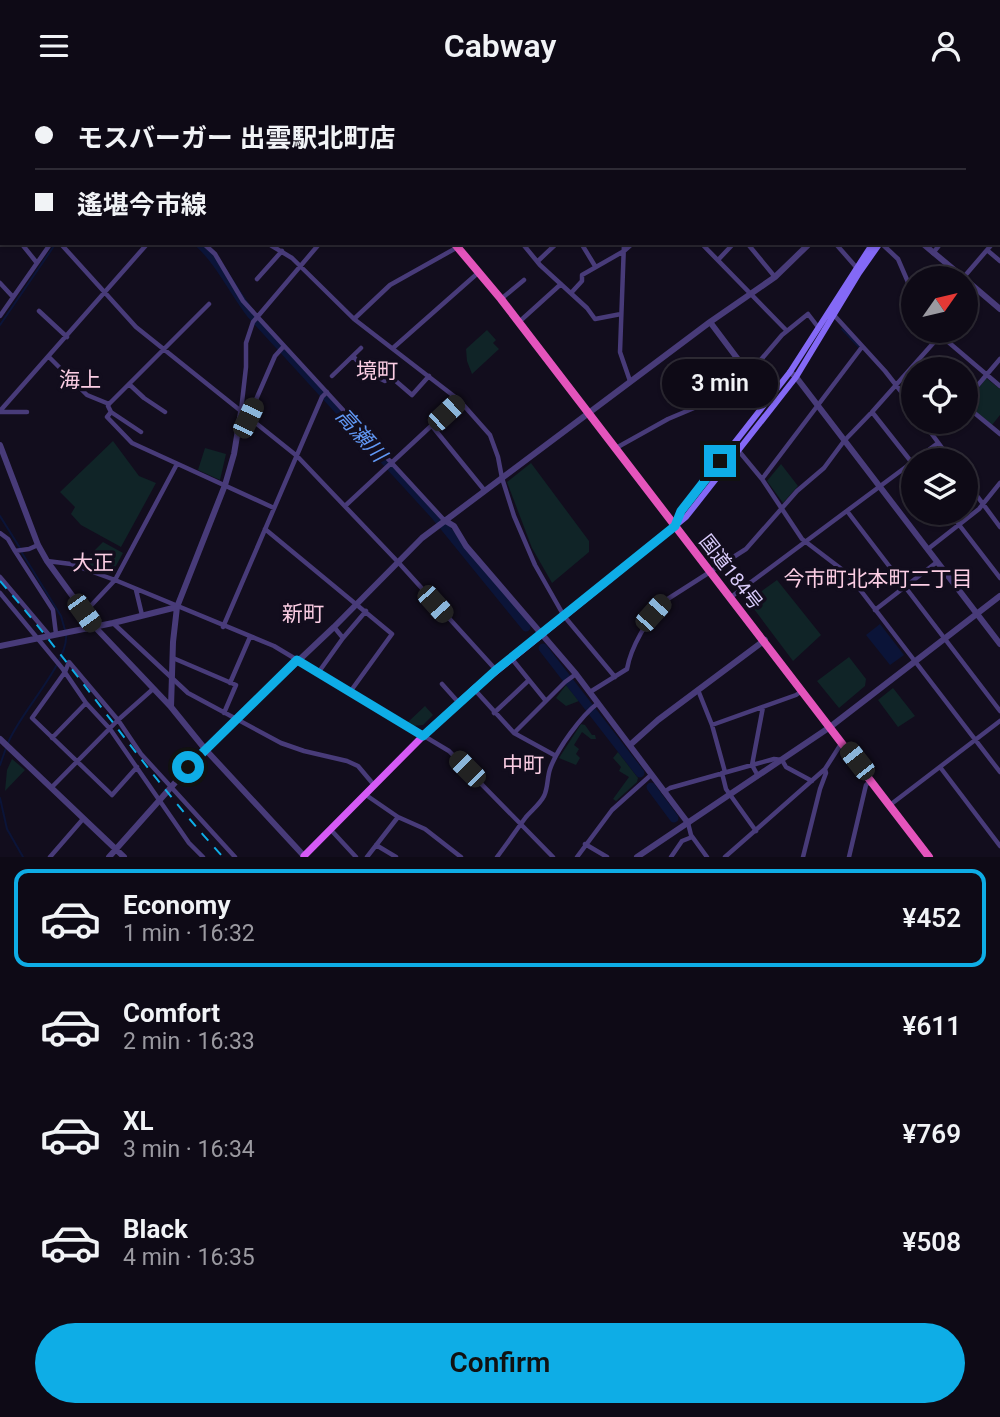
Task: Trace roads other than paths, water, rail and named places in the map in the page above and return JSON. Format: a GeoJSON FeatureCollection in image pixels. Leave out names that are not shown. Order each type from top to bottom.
{"type":"FeatureCollection","features":[{"type":"Feature","properties":{"kind":"highway","name":"国道184号"},"geometry":{"type":"LineString","coordinates":[[459,245],[765,640],[929,857]]}},
{"type":"Feature","properties":{"kind":"main road"},"geometry":{"type":"LineString","coordinates":[[793,374],[818,327],[872,245]]}},
{"type":"Feature","properties":{"kind":"main road"},"geometry":{"type":"LineString","coordinates":[[305,857],[458,703],[686,517],[793,374],[880,245]]}},
{"type":"Feature","properties":{"kind":"street"},"geometry":{"type":"LineString","coordinates":[[23,245],[37,263]]}},
{"type":"Feature","properties":{"kind":"street"},"geometry":{"type":"LineString","coordinates":[[0,316],[50,245]]}},
{"type":"Feature","properties":{"kind":"street"},"geometry":{"type":"LineString","coordinates":[[63,245],[136,327],[297,456],[496,670]]}},
{"type":"Feature","properties":{"kind":"street"},"geometry":{"type":"LineString","coordinates":[[0,411],[146,245]]}},
{"type":"Feature","properties":{"kind":"street"},"geometry":{"type":"LineString","coordinates":[[205,245],[215,254],[243,301],[444,520],[454,526],[466,546],[576,674],[688,823],[692,837],[707,857]]}},
{"type":"Feature","properties":{"kind":"street"},"geometry":{"type":"LineString","coordinates":[[271,245],[282,251],[354,319],[459,400],[490,435],[514,516],[536,565],[564,616],[615,677]]}},
{"type":"Feature","properties":{"kind":"street"},"geometry":{"type":"LineString","coordinates":[[171,706],[177,607],[225,485],[234,454],[246,367],[246,343],[257,315],[280,293],[318,245]]}},
{"type":"Feature","properties":{"kind":"street"},"geometry":{"type":"LineString","coordinates":[[354,319],[390,285],[459,245]]}},
{"type":"Feature","properties":{"kind":"street"},"geometry":{"type":"LineString","coordinates":[[524,245],[594,319],[621,314]]}},
{"type":"Feature","properties":{"kind":"street"},"geometry":{"type":"LineString","coordinates":[[538,261],[555,245]]}},
{"type":"Feature","properties":{"kind":"street"},"geometry":{"type":"LineString","coordinates":[[582,245],[596,266]]}},
{"type":"Feature","properties":{"kind":"street"},"geometry":{"type":"LineString","coordinates":[[624,245],[620,352],[630,381]]}},
{"type":"Feature","properties":{"kind":"street"},"geometry":{"type":"LineString","coordinates":[[571,293],[582,281],[582,275],[631,245]]}},
{"type":"Feature","properties":{"kind":"street"},"geometry":{"type":"LineString","coordinates":[[703,245],[787,331]]}},
{"type":"Feature","properties":{"kind":"street"},"geometry":{"type":"LineString","coordinates":[[718,260],[732,245]]}},
{"type":"Feature","properties":{"kind":"street"},"geometry":{"type":"LineString","coordinates":[[749,245],[775,277]]}},
{"type":"Feature","properties":{"kind":"street"},"geometry":{"type":"LineString","coordinates":[[109,857],[205,749],[444,520],[710,322],[775,277],[808,245]]}},
{"type":"Feature","properties":{"kind":"street"},"geometry":{"type":"LineString","coordinates":[[837,245],[856,267]]}},
{"type":"Feature","properties":{"kind":"street"},"geometry":{"type":"LineString","coordinates":[[883,245],[898,259],[901,266]]}},
{"type":"Feature","properties":{"kind":"street"},"geometry":{"type":"LineString","coordinates":[[924,245],[948,266]]}},
{"type":"Feature","properties":{"kind":"street"},"geometry":{"type":"LineString","coordinates":[[933,253],[939,245]]}},
{"type":"Feature","properties":{"kind":"street"},"geometry":{"type":"LineString","coordinates":[[974,266],[991,245]]}},
{"type":"Feature","properties":{"kind":"street"},"geometry":{"type":"LineString","coordinates":[[987,250],[1000,261]]}},
{"type":"Feature","properties":{"kind":"street"},"geometry":{"type":"LineString","coordinates":[[257,279],[282,251]]}},
{"type":"Feature","properties":{"kind":"street"},"geometry":{"type":"LineString","coordinates":[[393,348],[480,272]]}},
{"type":"Feature","properties":{"kind":"street"},"geometry":{"type":"LineString","coordinates":[[501,299],[524,280]]}},
{"type":"Feature","properties":{"kind":"street"},"geometry":{"type":"LineString","coordinates":[[0,283],[13,297]]}},
{"type":"Feature","properties":{"kind":"street"},"geometry":{"type":"LineString","coordinates":[[519,322],[561,285]]}},
{"type":"Feature","properties":{"kind":"street"},"geometry":{"type":"LineString","coordinates":[[978,290],[1000,309]]}},
{"type":"Feature","properties":{"kind":"street"},"geometry":{"type":"LineString","coordinates":[[109,404],[209,304]]}},
{"type":"Feature","properties":{"kind":"street"},"geometry":{"type":"LineString","coordinates":[[39,311],[67,337]]}},
{"type":"Feature","properties":{"kind":"street"},"geometry":{"type":"LineString","coordinates":[[615,449],[741,383],[787,331],[808,314],[818,327]]}},
{"type":"Feature","properties":{"kind":"street"},"geometry":{"type":"LineString","coordinates":[[833,314],[901,390]]}},
{"type":"Feature","properties":{"kind":"street"},"geometry":{"type":"LineString","coordinates":[[710,322],[749,374],[774,400]]}},
{"type":"Feature","properties":{"kind":"street"},"geometry":{"type":"LineString","coordinates":[[590,692],[627,669],[629,660],[658,608],[675,593],[746,548],[797,491],[824,468],[844,441],[933,343]]}},
{"type":"Feature","properties":{"kind":"street"},"geometry":{"type":"LineString","coordinates":[[952,343],[1000,386]]}},
{"type":"Feature","properties":{"kind":"street"},"geometry":{"type":"LineString","coordinates":[[248,418],[275,356],[284,346]]}},
{"type":"Feature","properties":{"kind":"street"},"geometry":{"type":"LineString","coordinates":[[762,479],[862,347]]}},
{"type":"Feature","properties":{"kind":"street"},"geometry":{"type":"LineString","coordinates":[[332,376],[361,348]]}},
{"type":"Feature","properties":{"kind":"street"},"geometry":{"type":"LineString","coordinates":[[353,356],[367,372],[385,381],[390,376],[412,395],[429,376]]}},
{"type":"Feature","properties":{"kind":"street"},"geometry":{"type":"LineString","coordinates":[[49,357],[87,395],[109,404]]}},
{"type":"Feature","properties":{"kind":"street"},"geometry":{"type":"LineString","coordinates":[[978,385],[1000,359]]}},
{"type":"Feature","properties":{"kind":"street"},"geometry":{"type":"LineString","coordinates":[[793,374],[1000,644]]}},
{"type":"Feature","properties":{"kind":"street"},"geometry":{"type":"LineString","coordinates":[[129,384],[144,398],[166,412]]}},
{"type":"Feature","properties":{"kind":"street"},"geometry":{"type":"LineString","coordinates":[[223,627],[322,397],[327,392]]}},
{"type":"Feature","properties":{"kind":"street"},"geometry":{"type":"LineString","coordinates":[[345,506],[459,400]]}},
{"type":"Feature","properties":{"kind":"street"},"geometry":{"type":"LineString","coordinates":[[109,404],[111,412],[141,432]]}},
{"type":"Feature","properties":{"kind":"street"},"geometry":{"type":"LineString","coordinates":[[0,411],[27,412]]}},
{"type":"Feature","properties":{"kind":"street"},"geometry":{"type":"LineString","coordinates":[[111,412],[107,417],[132,443],[274,508]]}},
{"type":"Feature","properties":{"kind":"street"},"geometry":{"type":"LineString","coordinates":[[872,412],[902,448]]}},
{"type":"Feature","properties":{"kind":"street"},"geometry":{"type":"LineString","coordinates":[[978,416],[1000,434]]}},
{"type":"Feature","properties":{"kind":"street"},"geometry":{"type":"LineString","coordinates":[[432,426],[485,491]]}},
{"type":"Feature","properties":{"kind":"street"},"geometry":{"type":"LineString","coordinates":[[932,434],[942,448]]}},
{"type":"Feature","properties":{"kind":"street"},"geometry":{"type":"LineString","coordinates":[[931,448],[938,443]]}},
{"type":"Feature","properties":{"kind":"street"},"geometry":{"type":"LineString","coordinates":[[0,445],[38,545],[47,562],[94,627],[171,706],[205,749],[305,857]]}},
{"type":"Feature","properties":{"kind":"street"},"geometry":{"type":"LineString","coordinates":[[736,447],[762,479],[802,538],[848,574],[1000,772]]}},
{"type":"Feature","properties":{"kind":"street"},"geometry":{"type":"LineString","coordinates":[[84,613],[115,580],[177,464]]}},
{"type":"Feature","properties":{"kind":"street"},"geometry":{"type":"LineString","coordinates":[[731,597],[901,471]]}},
{"type":"Feature","properties":{"kind":"street"},"geometry":{"type":"LineString","coordinates":[[978,507],[1000,482]]}},
{"type":"Feature","properties":{"kind":"street"},"geometry":{"type":"LineString","coordinates":[[978,498],[1000,527]]}},
{"type":"Feature","properties":{"kind":"street"},"geometry":{"type":"LineString","coordinates":[[846,511],[1000,711]]}},
{"type":"Feature","properties":{"kind":"street"},"geometry":{"type":"LineString","coordinates":[[928,549],[957,525]]}},
{"type":"Feature","properties":{"kind":"street"},"geometry":{"type":"LineString","coordinates":[[959,525],[1000,578]]}},
{"type":"Feature","properties":{"kind":"street"},"geometry":{"type":"LineString","coordinates":[[265,529],[392,634],[349,692]]}},
{"type":"Feature","properties":{"kind":"street"},"geometry":{"type":"LineString","coordinates":[[0,534],[8,539],[53,610],[54,634]]}},
{"type":"Feature","properties":{"kind":"street"},"geometry":{"type":"LineString","coordinates":[[15,551],[38,545]]}},
{"type":"Feature","properties":{"kind":"street"},"geometry":{"type":"LineString","coordinates":[[47,562],[71,564],[115,580],[274,646],[449,751],[553,857]]}},
{"type":"Feature","properties":{"kind":"street"},"geometry":{"type":"LineString","coordinates":[[875,610],[938,562]]}},
{"type":"Feature","properties":{"kind":"street"},"geometry":{"type":"LineString","coordinates":[[0,577],[54,634]]}},
{"type":"Feature","properties":{"kind":"street"},"geometry":{"type":"LineString","coordinates":[[136,589],[142,616]]}},
{"type":"Feature","properties":{"kind":"street"},"geometry":{"type":"LineString","coordinates":[[0,593],[53,656],[86,703],[110,729],[189,843],[203,857]]}},
{"type":"Feature","properties":{"kind":"street"},"geometry":{"type":"LineString","coordinates":[[638,857],[830,727],[1000,596]]}},
{"type":"Feature","properties":{"kind":"street"},"geometry":{"type":"LineString","coordinates":[[0,646],[177,607]]}},
{"type":"Feature","properties":{"kind":"street"},"geometry":{"type":"LineString","coordinates":[[318,673],[366,611]]}},
{"type":"Feature","properties":{"kind":"street"},"geometry":{"type":"LineString","coordinates":[[113,623],[188,693],[236,720],[304,751],[347,761],[358,767],[375,785]]}},
{"type":"Feature","properties":{"kind":"street"},"geometry":{"type":"LineString","coordinates":[[334,627],[343,638]]}},
{"type":"Feature","properties":{"kind":"street"},"geometry":{"type":"LineString","coordinates":[[230,683],[250,637]]}},
{"type":"Feature","properties":{"kind":"street"},"geometry":{"type":"LineString","coordinates":[[630,745],[658,720],[765,640]]}},
{"type":"Feature","properties":{"kind":"street"},"geometry":{"type":"LineString","coordinates":[[172,658],[236,685],[224,713]]}},
{"type":"Feature","properties":{"kind":"street"},"geometry":{"type":"LineString","coordinates":[[511,658],[546,701]]}},
{"type":"Feature","properties":{"kind":"street"},"geometry":{"type":"LineString","coordinates":[[137,767],[112,795],[32,718],[69,662],[118,720],[141,754],[235,857]]}},
{"type":"Feature","properties":{"kind":"street"},"geometry":{"type":"LineString","coordinates":[[514,733],[576,674]]}},
{"type":"Feature","properties":{"kind":"street"},"geometry":{"type":"LineString","coordinates":[[494,713],[529,680]]}},
{"type":"Feature","properties":{"kind":"street"},"geometry":{"type":"LineString","coordinates":[[442,684],[458,703]]}},
{"type":"Feature","properties":{"kind":"street"},"geometry":{"type":"LineString","coordinates":[[51,788],[118,720],[153,689]]}},
{"type":"Feature","properties":{"kind":"street"},"geometry":{"type":"LineString","coordinates":[[474,689],[514,733],[556,756]]}},
{"type":"Feature","properties":{"kind":"street"},"geometry":{"type":"LineString","coordinates":[[698,690],[712,726],[729,795],[756,831]]}},
{"type":"Feature","properties":{"kind":"street"},"geometry":{"type":"LineString","coordinates":[[712,726],[803,690]]}},
{"type":"Feature","properties":{"kind":"street"},"geometry":{"type":"LineString","coordinates":[[52,738],[86,703]]}},
{"type":"Feature","properties":{"kind":"street"},"geometry":{"type":"LineString","coordinates":[[497,857],[542,800],[556,756],[588,710],[598,703]]}},
{"type":"Feature","properties":{"kind":"street"},"geometry":{"type":"LineString","coordinates":[[758,776],[752,765],[763,707]]}},
{"type":"Feature","properties":{"kind":"street"},"geometry":{"type":"LineString","coordinates":[[890,805],[1000,721]]}},
{"type":"Feature","properties":{"kind":"street"},"geometry":{"type":"LineString","coordinates":[[0,740],[124,857]]}},
{"type":"Feature","properties":{"kind":"street"},"geometry":{"type":"LineString","coordinates":[[725,857],[825,769],[842,742]]}},
{"type":"Feature","properties":{"kind":"street"},"geometry":{"type":"LineString","coordinates":[[664,792],[670,788],[774,759],[782,760]]}},
{"type":"Feature","properties":{"kind":"street"},"geometry":{"type":"LineString","coordinates":[[782,760],[786,767],[811,781]]}},
{"type":"Feature","properties":{"kind":"street"},"geometry":{"type":"LineString","coordinates":[[940,767],[1000,846]]}},
{"type":"Feature","properties":{"kind":"street"},"geometry":{"type":"LineString","coordinates":[[803,857],[825,769]]}},
{"type":"Feature","properties":{"kind":"street"},"geometry":{"type":"LineString","coordinates":[[577,857],[623,799],[651,775]]}},
{"type":"Feature","properties":{"kind":"street"},"geometry":{"type":"LineString","coordinates":[[849,857],[866,785],[871,780]]}},
{"type":"Feature","properties":{"kind":"street"},"geometry":{"type":"LineString","coordinates":[[366,795],[398,817],[425,829],[461,857]]}},
{"type":"Feature","properties":{"kind":"street"},"geometry":{"type":"LineString","coordinates":[[367,857],[398,817]]}},
{"type":"Feature","properties":{"kind":"street"},"geometry":{"type":"LineString","coordinates":[[50,857],[83,819]]}},
{"type":"Feature","properties":{"kind":"street"},"geometry":{"type":"LineString","coordinates":[[331,831],[356,857]]}},
{"type":"Feature","properties":{"kind":"street"},"geometry":{"type":"LineString","coordinates":[[671,857],[682,841],[692,837]]}},
{"type":"Feature","properties":{"kind":"street"},"geometry":{"type":"LineString","coordinates":[[586,844],[607,857]]}},
{"type":"Feature","properties":{"kind":"street"},"geometry":{"type":"LineString","coordinates":[[376,845],[396,857]]}},
{"type":"Feature","properties":{"kind":"water"},"geometry":{"type":"Polygon","coordinates":[[[880,624],[904,655],[890,665],[866,635],[880,624]]]}},
{"type":"Feature","properties":{"kind":"waterway"},"geometry":{"type":"LineString","coordinates":[[0,325],[55,245]]}},
{"type":"Feature","properties":{"kind":"waterway","name":"高瀬川"},"geometry":{"type":"LineString","coordinates":[[201,245],[214,259],[251,314],[434,514],[526,627]]}},
{"type":"Feature","properties":{"kind":"waterway"},"geometry":{"type":"LineString","coordinates":[[842,329],[859,347]]}},
{"type":"Feature","properties":{"kind":"waterway"},"geometry":{"type":"LineString","coordinates":[[0,516],[20,548]]}},
{"type":"Feature","properties":{"kind":"waterway"},"geometry":{"type":"LineString","coordinates":[[22,553],[61,616],[65,630]]}},
{"type":"Feature","properties":{"kind":"waterway"},"geometry":{"type":"LineString","coordinates":[[8,743],[60,659],[66,635]]}},
{"type":"Feature","properties":{"kind":"waterway","name":"高瀬川"},"geometry":{"type":"LineString","coordinates":[[543,648],[640,773]]}},
{"type":"Feature","properties":{"kind":"waterway"},"geometry":{"type":"LineString","coordinates":[[0,765],[6,748]]}},
{"type":"Feature","properties":{"kind":"waterway","name":"高瀬川"},"geometry":{"type":"LineString","coordinates":[[651,787],[674,818]]}},
{"type":"Feature","properties":{"kind":"waterway"},"geometry":{"type":"LineString","coordinates":[[0,798],[7,829],[23,857]]}},
{"type":"Feature","properties":{"kind":"railway"},"geometry":{"type":"LineString","coordinates":[[0,581],[165,790],[223,857]]}},
{"type":"Feature","properties":{"kind":"district","name":"境町"},"geometry":{"type":"Point","coordinates":[377,371]}},
{"type":"Feature","properties":{"kind":"district","name":"海上"},"geometry":{"type":"Point","coordinates":[80,380]}},
{"type":"Feature","properties":{"kind":"district","name":"大正"},"geometry":{"type":"Point","coordinates":[93,563]}},
{"type":"Feature","properties":{"kind":"district","name":"今市町北本町二丁目"},"geometry":{"type":"Point","coordinates":[878,579]}},
{"type":"Feature","properties":{"kind":"district","name":"新町"},"geometry":{"type":"Point","coordinates":[303,614]}},
{"type":"Feature","properties":{"kind":"district","name":"中町"},"geometry":{"type":"Point","coordinates":[523,765]}}]}
